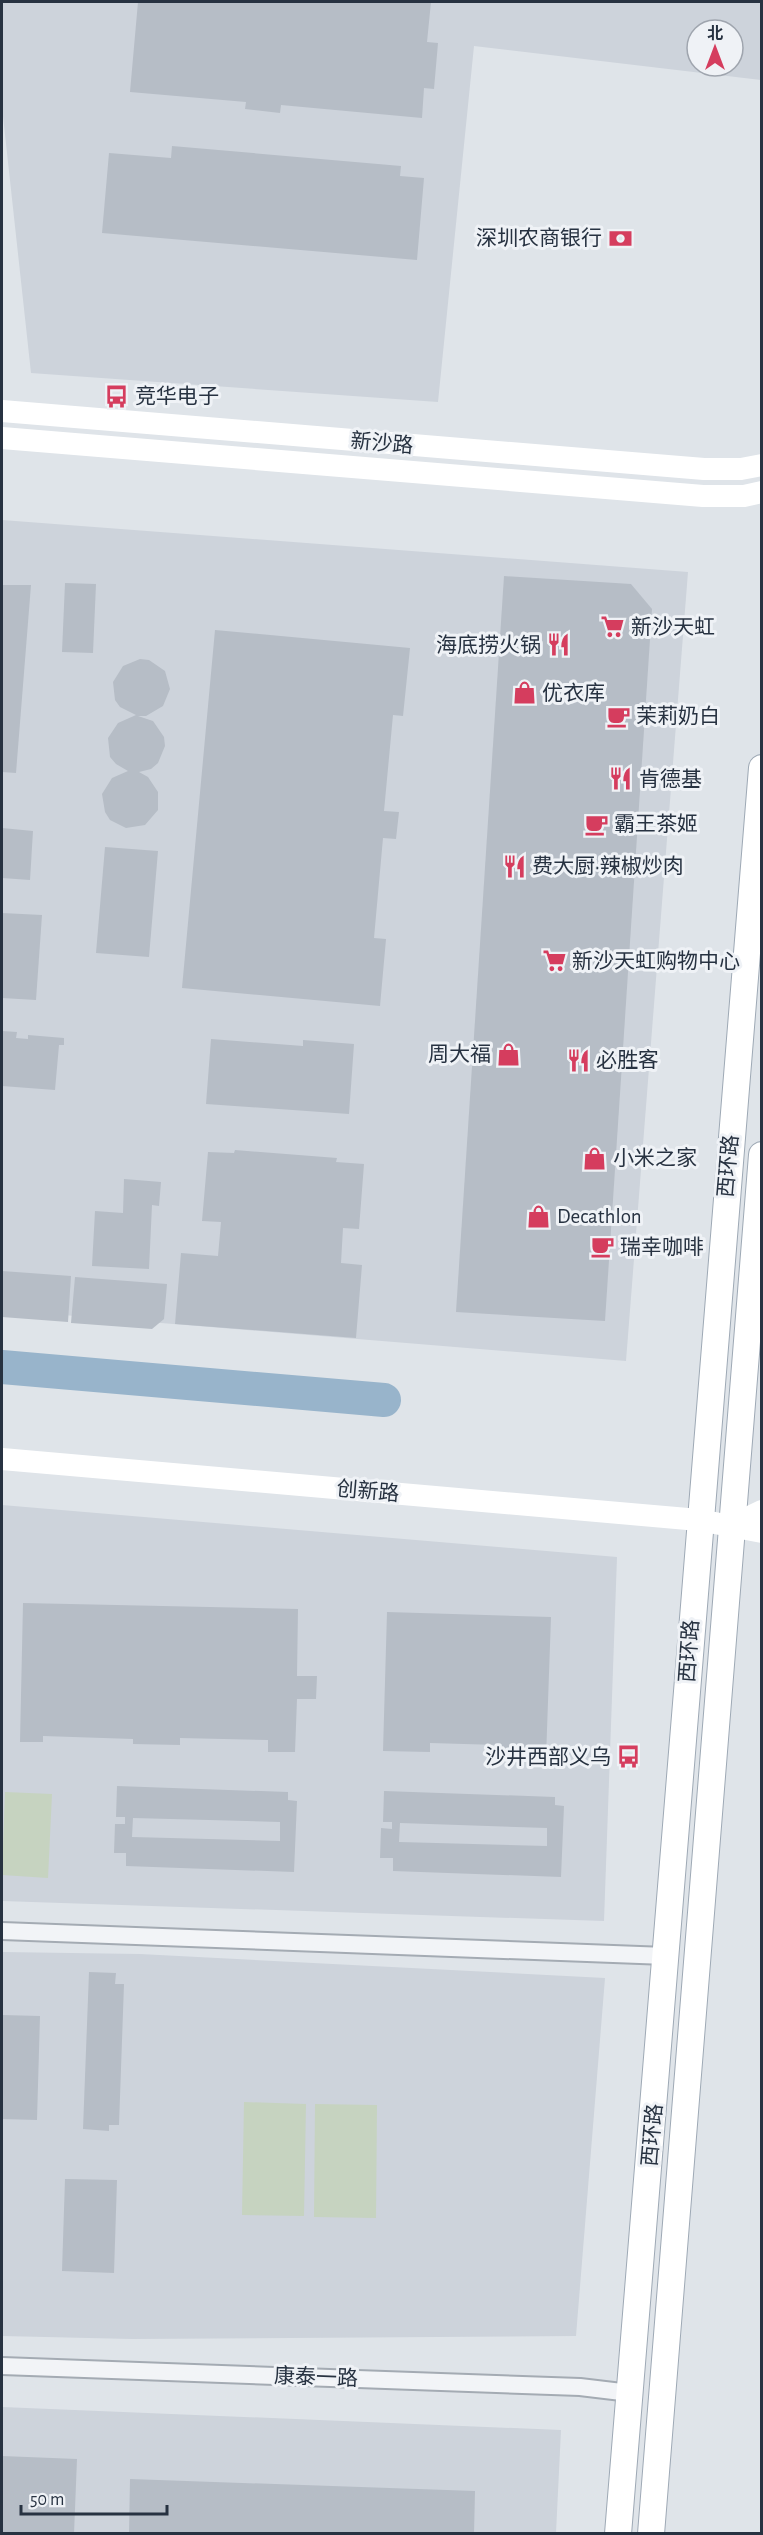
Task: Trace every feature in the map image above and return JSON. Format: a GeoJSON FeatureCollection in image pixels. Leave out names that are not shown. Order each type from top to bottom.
{"type":"FeatureCollection","features":[{"type":"Feature","properties":{"kind":"main road","name":"新沙路"},"geometry":{"type":"LineString","coordinates":[[2,411],[704,470],[741,469],[762,465]]}},
{"type":"Feature","properties":{"kind":"main road","name":"新沙路"},"geometry":{"type":"LineString","coordinates":[[2,438],[703,496],[744,496],[762,492]]}},
{"type":"Feature","properties":{"kind":"main road","name":"西环路"},"geometry":{"type":"LineString","coordinates":[[618,2534],[762,768]]}},
{"type":"Feature","properties":{"kind":"main road","name":"西环路"},"geometry":{"type":"LineString","coordinates":[[651,2534],[762,1155]]}},
{"type":"Feature","properties":{"kind":"main road"},"geometry":{"type":"LineString","coordinates":[[745,1366],[760,1379],[762,1395]]}},
{"type":"Feature","properties":{"kind":"main road","name":"创新路"},"geometry":{"type":"LineString","coordinates":[[2,1459],[699,1520],[762,1532]]}},
{"type":"Feature","properties":{"kind":"main road"},"geometry":{"type":"LineString","coordinates":[[733,1525],[762,1511]]}},
{"type":"Feature","properties":{"kind":"street"},"geometry":{"type":"LineString","coordinates":[[2,1930],[666,1956]]}},
{"type":"Feature","properties":{"kind":"street","name":"康泰一路"},"geometry":{"type":"LineString","coordinates":[[2,2366],[580,2387],[630,2393]]}},
{"type":"Feature","properties":{"kind":"shaded area"},"geometry":{"type":"Polygon","coordinates":[[[2,2],[761,2],[761,80],[744,78],[745,18],[685,18],[685,71],[474,46],[438,402],[31,373],[2,107],[2,2]]]}},
{"type":"Feature","properties":{"kind":"shaded area"},"geometry":{"type":"Polygon","coordinates":[[[2,520],[688,572],[626,1361],[2,1310],[2,520]]]}},
{"type":"Feature","properties":{"kind":"shaded area"},"geometry":{"type":"Polygon","coordinates":[[[2,1505],[617,1557],[604,1921],[2,1901],[2,1505]]]}},
{"type":"Feature","properties":{"kind":"shaded area"},"geometry":{"type":"Polygon","coordinates":[[[2,1952],[140,1954],[605,1978],[576,2336],[132,2339],[2,2336],[2,1952]]]}},
{"type":"Feature","properties":{"kind":"shaded area"},"geometry":{"type":"Polygon","coordinates":[[[2,2407],[561,2430],[556,2533],[2,2534],[2,2407]]]}},
{"type":"Feature","properties":{"kind":"green space"},"geometry":{"type":"Polygon","coordinates":[[[5,1792],[52,1794],[48,1878],[2,1875],[5,1792]]]}},
{"type":"Feature","properties":{"kind":"green space"},"geometry":{"type":"Polygon","coordinates":[[[244,2102],[306,2104],[304,2216],[242,2215],[244,2102]]]}},
{"type":"Feature","properties":{"kind":"green space"},"geometry":{"type":"Polygon","coordinates":[[[315,2104],[377,2105],[376,2218],[314,2217],[315,2104]]]}},
{"type":"Feature","properties":{"kind":"building"},"geometry":{"type":"Polygon","coordinates":[[[138,2],[431,2],[427,42],[438,43],[434,89],[424,88],[422,118],[281,105],[280,113],[245,109],[246,102],[130,92],[138,2]]]}},
{"type":"Feature","properties":{"kind":"building"},"geometry":{"type":"Polygon","coordinates":[[[172,146],[401,166],[400,176],[424,178],[417,260],[102,233],[109,153],[171,158],[172,146]]]}},
{"type":"Feature","properties":{"kind":"building","name":"新沙天虹购物中心"},"geometry":{"type":"Polygon","coordinates":[[[504,576],[631,584],[652,609],[605,1321],[456,1312],[504,576]]]}},
{"type":"Feature","properties":{"kind":"building"},"geometry":{"type":"Polygon","coordinates":[[[65,583],[96,584],[93,653],[62,652],[65,583]]]}},
{"type":"Feature","properties":{"kind":"building"},"geometry":{"type":"Polygon","coordinates":[[[2,585],[31,585],[16,773],[2,772],[2,585]]]}},
{"type":"Feature","properties":{"kind":"building"},"geometry":{"type":"Polygon","coordinates":[[[215,630],[410,648],[403,716],[393,715],[384,811],[399,812],[396,839],[383,838],[374,938],[386,939],[380,1006],[182,988],[215,630]]]}},
{"type":"Feature","properties":{"kind":"building"},"geometry":{"type":"Polygon","coordinates":[[[140,659],[149,660],[165,671],[170,689],[163,706],[146,716],[138,716],[153,721],[164,737],[165,746],[158,763],[151,769],[139,772],[148,777],[158,792],[158,810],[145,825],[126,828],[110,820],[105,812],[102,794],[112,778],[128,771],[116,764],[110,757],[108,738],[118,723],[136,715],[120,707],[115,700],[113,682],[123,666],[140,659]]]}},
{"type":"Feature","properties":{"kind":"building"},"geometry":{"type":"Polygon","coordinates":[[[2,828],[33,831],[30,880],[2,878],[2,828]]]}},
{"type":"Feature","properties":{"kind":"building"},"geometry":{"type":"Polygon","coordinates":[[[105,847],[158,851],[149,957],[96,953],[105,847]]]}},
{"type":"Feature","properties":{"kind":"building"},"geometry":{"type":"Polygon","coordinates":[[[2,913],[42,915],[36,1000],[2,998],[2,913]]]}},
{"type":"Feature","properties":{"kind":"building"},"geometry":{"type":"Polygon","coordinates":[[[2,1031],[17,1032],[16,1038],[28,1039],[28,1035],[64,1038],[64,1045],[59,1045],[55,1090],[2,1086],[2,1031]]]}},
{"type":"Feature","properties":{"kind":"building"},"geometry":{"type":"Polygon","coordinates":[[[211,1039],[303,1046],[303,1040],[354,1044],[349,1114],[206,1104],[211,1039]]]}},
{"type":"Feature","properties":{"kind":"building"},"geometry":{"type":"Polygon","coordinates":[[[235,1150],[337,1158],[336,1162],[364,1164],[359,1229],[343,1228],[341,1263],[362,1265],[356,1338],[175,1324],[181,1253],[218,1256],[221,1222],[202,1221],[208,1152],[234,1153],[235,1150]]]}},
{"type":"Feature","properties":{"kind":"building"},"geometry":{"type":"Polygon","coordinates":[[[124,1179],[161,1182],[159,1206],[152,1205],[149,1269],[92,1266],[95,1211],[123,1213],[124,1179]]]}},
{"type":"Feature","properties":{"kind":"building"},"geometry":{"type":"Polygon","coordinates":[[[2,1271],[71,1276],[68,1322],[2,1317],[2,1271]]]}},
{"type":"Feature","properties":{"kind":"building"},"geometry":{"type":"Polygon","coordinates":[[[75,1277],[167,1284],[164,1319],[152,1329],[71,1323],[75,1277]]]}},
{"type":"Feature","properties":{"kind":"building"},"geometry":{"type":"Polygon","coordinates":[[[23,1603],[298,1609],[297,1676],[317,1676],[316,1699],[297,1699],[295,1752],[268,1752],[268,1740],[180,1738],[180,1745],[133,1744],[133,1739],[43,1736],[43,1742],[20,1742],[23,1603]]]}},
{"type":"Feature","properties":{"kind":"building"},"geometry":{"type":"Polygon","coordinates":[[[387,1612],[551,1617],[546,1758],[498,1756],[498,1745],[430,1743],[430,1752],[383,1751],[387,1612]]]}},
{"type":"Feature","properties":{"kind":"building"},"geometry":{"type":"Polygon","coordinates":[[[117,1786],[288,1792],[288,1800],[297,1801],[294,1872],[126,1866],[126,1853],[114,1853],[115,1824],[125,1824],[125,1817],[116,1817],[117,1786]],[[133,1818],[132,1837],[280,1841],[280,1822],[133,1818]]]}},
{"type":"Feature","properties":{"kind":"building"},"geometry":{"type":"Polygon","coordinates":[[[384,1791],[555,1797],[555,1805],[564,1806],[561,1877],[393,1871],[393,1858],[380,1858],[381,1828],[392,1829],[392,1822],[383,1822],[384,1791]],[[400,1823],[399,1842],[547,1846],[547,1828],[400,1823]]]}},
{"type":"Feature","properties":{"kind":"building"},"geometry":{"type":"Polygon","coordinates":[[[89,1972],[116,1973],[115,1984],[124,1984],[119,2125],[109,2125],[109,2131],[83,2129],[89,1972]]]}},
{"type":"Feature","properties":{"kind":"building"},"geometry":{"type":"Polygon","coordinates":[[[2,2015],[40,2016],[37,2120],[2,2119],[2,2015]]]}},
{"type":"Feature","properties":{"kind":"building"},"geometry":{"type":"Polygon","coordinates":[[[65,2179],[117,2180],[114,2273],[62,2271],[65,2179]]]}},
{"type":"Feature","properties":{"kind":"building"},"geometry":{"type":"Polygon","coordinates":[[[2,2456],[77,2459],[74,2534],[2,2534],[2,2456]]]}},
{"type":"Feature","properties":{"kind":"building"},"geometry":{"type":"Polygon","coordinates":[[[130,2479],[475,2491],[474,2534],[129,2534],[130,2479]]]}},
{"type":"Feature","properties":{"kind":"waterway"},"geometry":{"type":"LineString","coordinates":[[2,1367],[384,1400]]}},
{"type":"Feature","properties":{"kind":"place","name":"深圳农商银行"},"geometry":{"type":"Point","coordinates":[620,238]}},
{"type":"Feature","properties":{"kind":"place","name":"竞华电子"},"geometry":{"type":"Point","coordinates":[117,396]}},
{"type":"Feature","properties":{"kind":"place","name":"新沙天虹"},"geometry":{"type":"Point","coordinates":[613,627]}},
{"type":"Feature","properties":{"kind":"place","name":"海底捞火锅"},"geometry":{"type":"Point","coordinates":[559,645]}},
{"type":"Feature","properties":{"kind":"place","name":"优衣库"},"geometry":{"type":"Point","coordinates":[524,693]}},
{"type":"Feature","properties":{"kind":"place","name":"茉莉奶白"},"geometry":{"type":"Point","coordinates":[618,716]}},
{"type":"Feature","properties":{"kind":"place","name":"肯德基"},"geometry":{"type":"Point","coordinates":[621,779]}},
{"type":"Feature","properties":{"kind":"place","name":"霸王茶姬"},"geometry":{"type":"Point","coordinates":[596,824]}},
{"type":"Feature","properties":{"kind":"place","name":"费大厨·辣椒炒肉"},"geometry":{"type":"Point","coordinates":[514,866]}},
{"type":"Feature","properties":{"kind":"place","name":"新沙天虹购物中心"},"geometry":{"type":"Point","coordinates":[554,961]}},
{"type":"Feature","properties":{"kind":"place","name":"周大福"},"geometry":{"type":"Point","coordinates":[509,1054]}},
{"type":"Feature","properties":{"kind":"place","name":"必胜客"},"geometry":{"type":"Point","coordinates":[578,1060]}},
{"type":"Feature","properties":{"kind":"place","name":"小米之家"},"geometry":{"type":"Point","coordinates":[595,1158]}},
{"type":"Feature","properties":{"kind":"place","name":"Decathlon"},"geometry":{"type":"Point","coordinates":[539,1216]}},
{"type":"Feature","properties":{"kind":"place","name":"瑞幸咖啡"},"geometry":{"type":"Point","coordinates":[602,1247]}},
{"type":"Feature","properties":{"kind":"place","name":"沙井西部义乌"},"geometry":{"type":"Point","coordinates":[629,1757]}}]}
